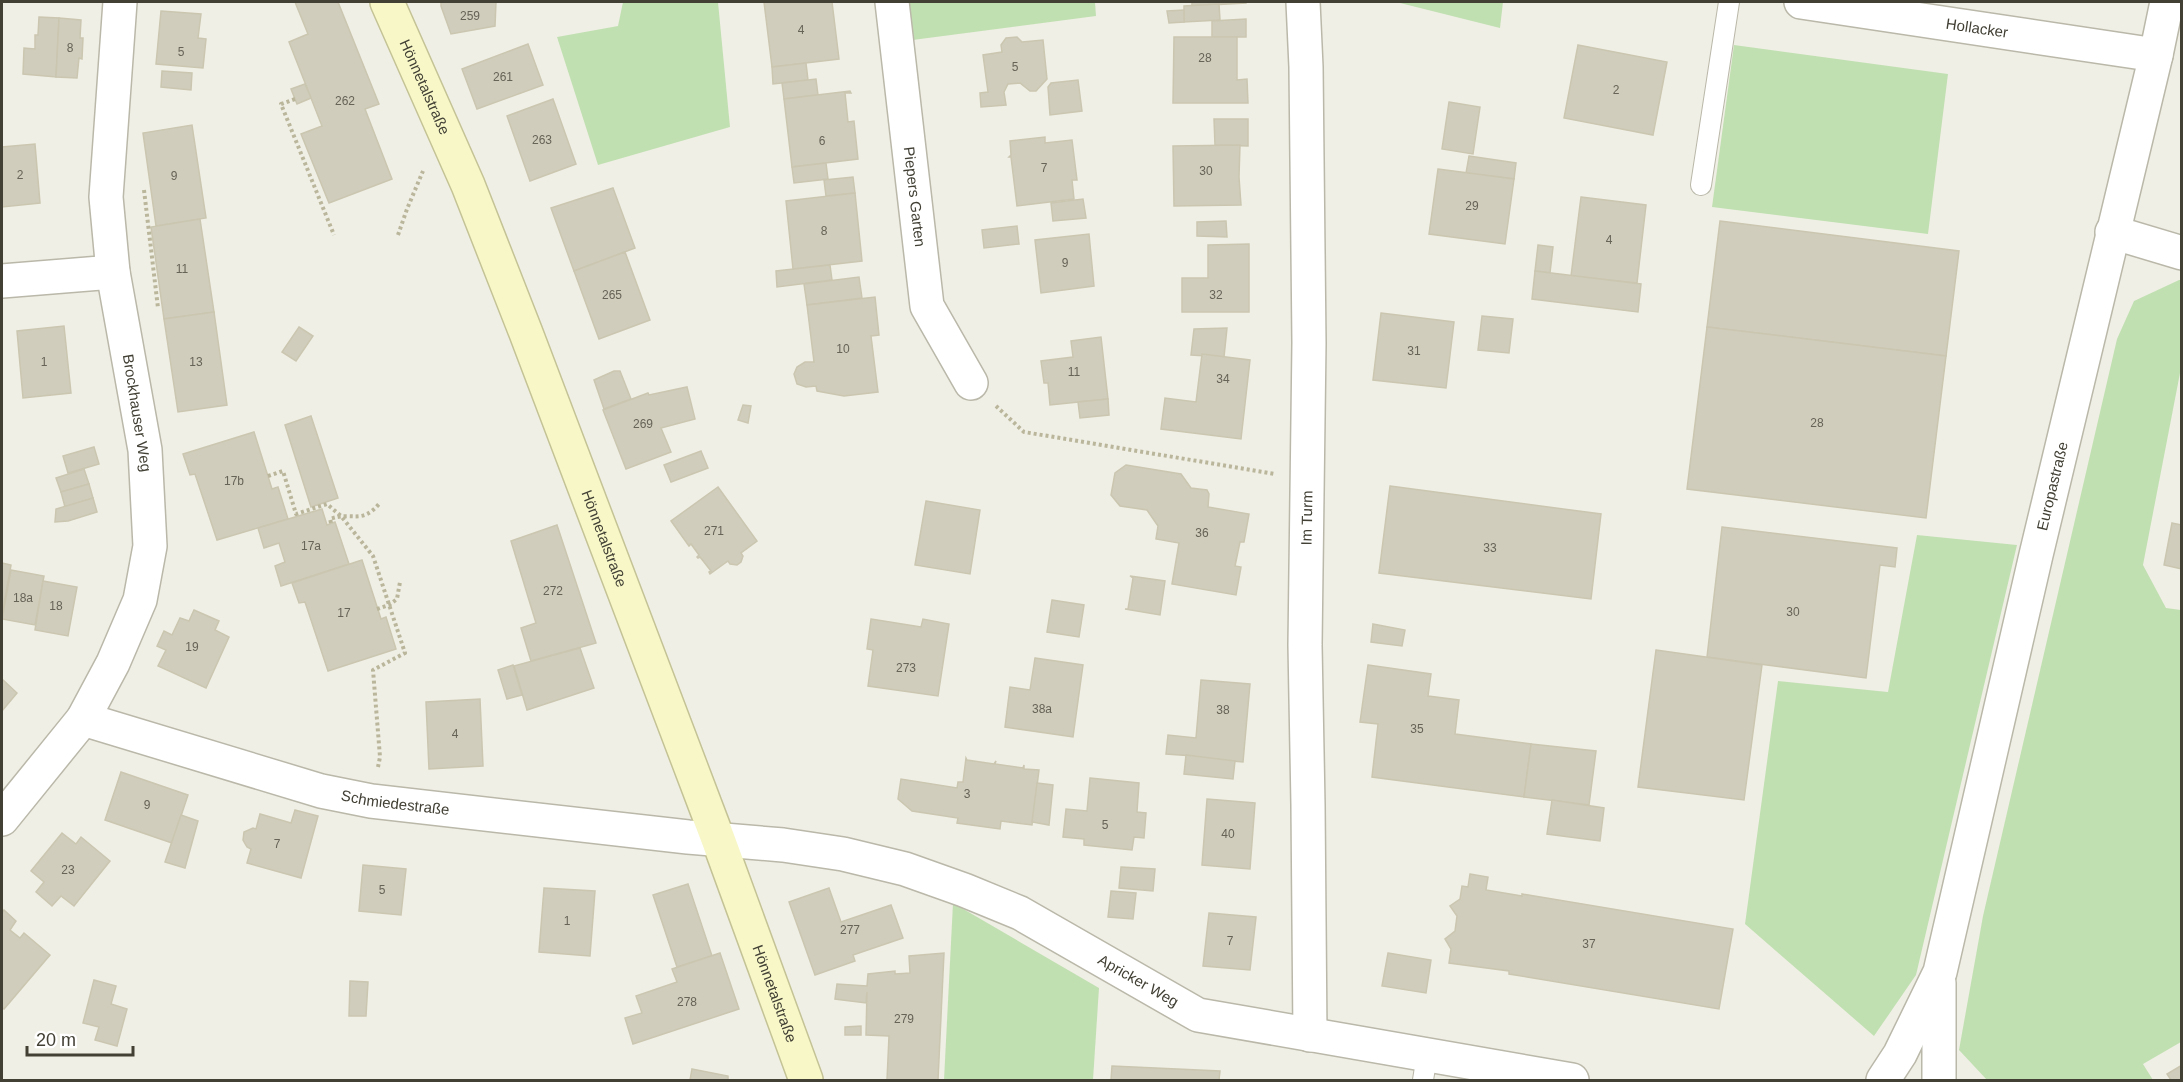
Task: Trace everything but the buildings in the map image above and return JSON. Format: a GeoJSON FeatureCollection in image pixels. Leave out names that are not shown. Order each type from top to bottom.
{"type":"FeatureCollection","features":[{"type":"Feature","properties":{"kind":"main road","name":"Hönnetalstraße"},"geometry":{"type":"LineString","coordinates":[[387,2],[468,184],[718,839],[806,1080]]}},
{"type":"Feature","properties":{"kind":"street","name":"Brockhauser Weg"},"geometry":{"type":"LineString","coordinates":[[2,819],[83,719],[113,663],[140,600],[150,546],[145,450],[113,272],[106,197],[120,2]]}},
{"type":"Feature","properties":{"kind":"street","name":"Piepers Garten"},"geometry":{"type":"LineString","coordinates":[[892,2],[927,306],[971,383]]}},
{"type":"Feature","properties":{"kind":"street","name":"Im Turm"},"geometry":{"type":"LineString","coordinates":[[1303,2],[1306,67],[1309,343],[1305,645],[1310,1035]]}},
{"type":"Feature","properties":{"kind":"street","name":"Hollacker"},"geometry":{"type":"LineString","coordinates":[[1801,2],[2156,55]]}},
{"type":"Feature","properties":{"kind":"street","name":"Europastraße"},"geometry":{"type":"LineString","coordinates":[[1939,1080],[1940,972],[2167,2]]}},
{"type":"Feature","properties":{"kind":"street"},"geometry":{"type":"LineString","coordinates":[[2112,232],[2181,253]]}},
{"type":"Feature","properties":{"kind":"street"},"geometry":{"type":"LineString","coordinates":[[2,281],[113,272]]}},
{"type":"Feature","properties":{"kind":"street","name":"Schmiedestraße"},"geometry":{"type":"LineString","coordinates":[[83,719],[321,791],[371,801],[718,839]]}},
{"type":"Feature","properties":{"kind":"street","name":"Apricker Weg"},"geometry":{"type":"LineString","coordinates":[[718,839],[843,854],[905,869],[964,890],[1020,913],[1198,1015],[1310,1035],[1425,1068],[1572,1080]]}},
{"type":"Feature","properties":{"kind":"street","name":"Europastraße"},"geometry":{"type":"LineString","coordinates":[[1885,1080],[1940,972]]}},
{"type":"Feature","properties":{"kind":"street","name":"Europastraße"},"geometry":{"type":"LineString","coordinates":[[1885,1080],[1907,1078],[1918,1080]]}},
{"type":"Feature","properties":{"kind":"lane"},"geometry":{"type":"LineString","coordinates":[[1701,185],[1730,2]]}},
{"type":"Feature","properties":{"kind":"path"},"geometry":{"type":"LineString","coordinates":[[295,99],[281,104],[334,235]]}},
{"type":"Feature","properties":{"kind":"path"},"geometry":{"type":"LineString","coordinates":[[398,235],[425,167]]}},
{"type":"Feature","properties":{"kind":"path"},"geometry":{"type":"LineString","coordinates":[[971,383],[1024,432],[1307,479]]}},
{"type":"Feature","properties":{"kind":"path"},"geometry":{"type":"LineString","coordinates":[[268,476],[282,471],[296,514],[327,504],[340,516],[373,556],[390,604],[405,653],[372,670],[380,757],[371,801]]}},
{"type":"Feature","properties":{"kind":"path"},"geometry":{"type":"LineString","coordinates":[[331,524],[330,519],[340,516],[362,517],[370,514],[379,504]]}},
{"type":"Feature","properties":{"kind":"path"},"geometry":{"type":"LineString","coordinates":[[377,609],[397,599],[400,582]]}},
{"type":"Feature","properties":{"kind":"green space"},"geometry":{"type":"Polygon","coordinates":[[[623,2],[718,2],[730,127],[598,165],[557,37],[618,26],[623,2]]]}},
{"type":"Feature","properties":{"kind":"green space"},"geometry":{"type":"Polygon","coordinates":[[[902,2],[1095,2],[1096,16],[905,41],[902,2]]]}},
{"type":"Feature","properties":{"kind":"green space"},"geometry":{"type":"Polygon","coordinates":[[[1396,2],[1503,2],[1500,28],[1396,2]]]}},
{"type":"Feature","properties":{"kind":"green space"},"geometry":{"type":"Polygon","coordinates":[[[1734,45],[1948,74],[1928,234],[1712,207],[1734,45]]]}},
{"type":"Feature","properties":{"kind":"green space"},"geometry":{"type":"Polygon","coordinates":[[[2182,280],[2181,368],[2143,565],[2166,608],[2181,610],[2181,1042],[2143,1064],[2153,1080],[1987,1080],[1959,1050],[1983,916],[2117,339],[2134,301],[2182,280]]]}},
{"type":"Feature","properties":{"kind":"green space"},"geometry":{"type":"Polygon","coordinates":[[[1917,535],[2017,545],[1916,975],[1874,1036],[1745,924],[1778,681],[1888,692],[1917,535]]]}},
{"type":"Feature","properties":{"kind":"green space"},"geometry":{"type":"Polygon","coordinates":[[[953,903],[1099,988],[1093,1080],[944,1080],[953,903]]]}}]}
